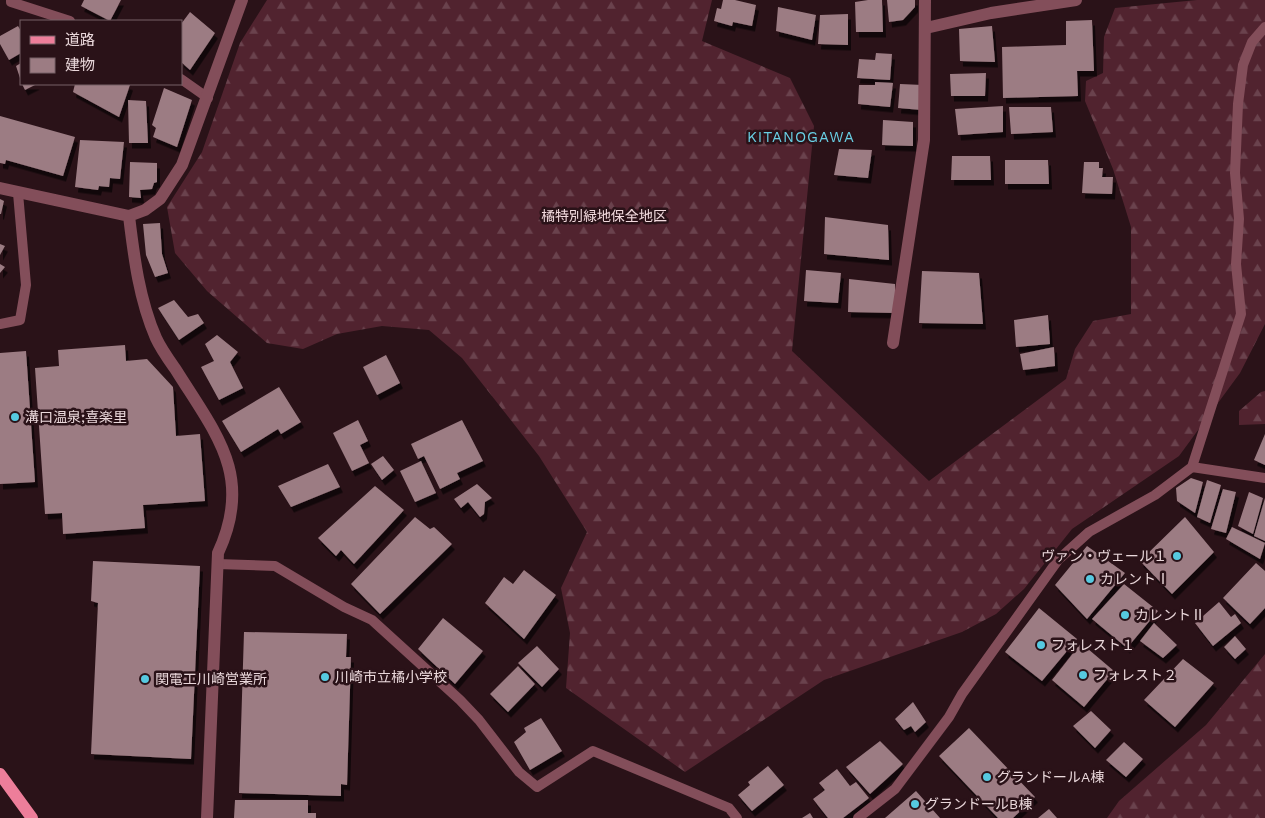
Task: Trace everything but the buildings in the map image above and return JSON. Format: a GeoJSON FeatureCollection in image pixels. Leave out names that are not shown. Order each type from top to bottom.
{"type":"FeatureCollection","features":[{"type":"Feature","properties":{"kind":"main road"},"geometry":{"type":"LineString","coordinates":[[0,774],[32,818]]}},
{"type":"Feature","properties":{"kind":"street"},"geometry":{"type":"LineString","coordinates":[[0,188],[129,216],[144,210],[160,199],[182,165],[208,98],[218,60],[242,0]]}},
{"type":"Feature","properties":{"kind":"street"},"geometry":{"type":"LineString","coordinates":[[893,343],[924,140],[926,0]]}},
{"type":"Feature","properties":{"kind":"street"},"geometry":{"type":"LineString","coordinates":[[926,28],[1000,11],[1076,0]]}},
{"type":"Feature","properties":{"kind":"street"},"geometry":{"type":"LineString","coordinates":[[129,216],[136,268],[144,304],[156,339],[222,443],[231,474],[233,510],[226,536],[218,554],[217,564],[207,818]]}},
{"type":"Feature","properties":{"kind":"lane"},"geometry":{"type":"LineString","coordinates":[[11,0],[11,2],[67,20]]}},
{"type":"Feature","properties":{"kind":"lane"},"geometry":{"type":"LineString","coordinates":[[858,818],[896,788],[1058,560],[1089,532],[1154,495],[1192,467],[1241,314],[1236,264],[1238,219],[1235,173],[1238,104],[1243,65],[1252,42],[1265,27]]}},
{"type":"Feature","properties":{"kind":"lane"},"geometry":{"type":"LineString","coordinates":[[182,80],[208,98]]}},
{"type":"Feature","properties":{"kind":"lane"},"geometry":{"type":"LineString","coordinates":[[0,324],[20,320],[26,285],[18,193]]}},
{"type":"Feature","properties":{"kind":"lane"},"geometry":{"type":"LineString","coordinates":[[1192,467],[1265,478]]}},
{"type":"Feature","properties":{"kind":"lane"},"geometry":{"type":"LineString","coordinates":[[217,564],[275,566],[344,607],[372,620],[460,700],[479,720],[519,772],[537,787],[593,751],[729,808],[736,818]]}},
{"type":"Feature","properties":{"kind":"green space","name":"橘特別緑地保全地区"},"geometry":{"type":"Polygon","coordinates":[[[267,0],[712,0],[702,41],[790,78],[814,126],[792,351],[929,481],[1066,379],[1075,349],[1093,321],[1131,314],[1131,227],[1113,169],[1085,101],[1086,81],[1103,73],[1104,37],[1115,8],[1197,0],[1265,0],[1265,324],[1240,373],[1179,456],[1072,529],[1024,589],[996,614],[962,632],[824,680],[685,772],[566,688],[570,633],[561,588],[587,532],[539,456],[462,358],[429,330],[382,326],[337,334],[303,349],[267,343],[207,291],[175,253],[167,207],[202,152],[240,43],[267,0]]]}},
{"type":"Feature","properties":{"kind":"green space"},"geometry":{"type":"Polygon","coordinates":[[[1265,391],[1265,424],[1239,425],[1239,411],[1261,392],[1265,391]]]}},
{"type":"Feature","properties":{"kind":"green space"},"geometry":{"type":"Polygon","coordinates":[[[1265,654],[1265,818],[1107,818],[1119,801],[1206,725],[1265,654]]]}},
{"type":"Feature","properties":{"kind":"place","name":"溝口温泉;喜楽里"},"geometry":{"type":"Point","coordinates":[15,417]}},
{"type":"Feature","properties":{"kind":"place","name":"ヴァン・ヴェール１"},"geometry":{"type":"Point","coordinates":[1177,556]}},
{"type":"Feature","properties":{"kind":"place","name":"カレントⅠ"},"geometry":{"type":"Point","coordinates":[1090,579]}},
{"type":"Feature","properties":{"kind":"place","name":"カレントⅡ"},"geometry":{"type":"Point","coordinates":[1125,615]}},
{"type":"Feature","properties":{"kind":"place","name":"フォレスト１"},"geometry":{"type":"Point","coordinates":[1041,645]}},
{"type":"Feature","properties":{"kind":"place","name":"フォレスト２"},"geometry":{"type":"Point","coordinates":[1083,675]}},
{"type":"Feature","properties":{"kind":"place","name":"川崎市立橘小学校"},"geometry":{"type":"Point","coordinates":[325,677]}},
{"type":"Feature","properties":{"kind":"place","name":"関電工川崎営業所"},"geometry":{"type":"Point","coordinates":[145,679]}},
{"type":"Feature","properties":{"kind":"place","name":"グランドールA棟"},"geometry":{"type":"Point","coordinates":[987,777]}},
{"type":"Feature","properties":{"kind":"place","name":"グランドールB棟"},"geometry":{"type":"Point","coordinates":[915,804]}},
{"type":"Feature","properties":{"kind":"district","name":"KITANOGAWA"},"geometry":{"type":"Point","coordinates":[801,137]}}]}
